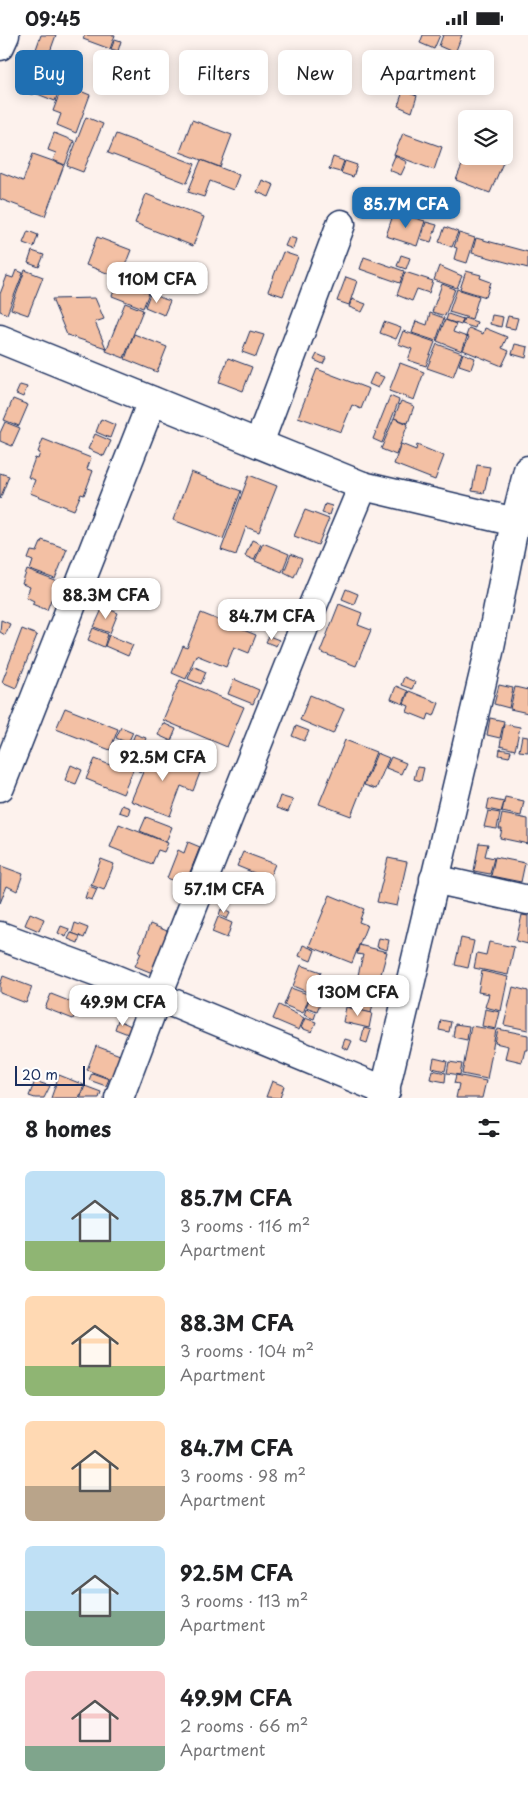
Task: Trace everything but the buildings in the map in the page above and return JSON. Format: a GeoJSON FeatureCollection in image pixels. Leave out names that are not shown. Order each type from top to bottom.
{"type":"FeatureCollection","features":[{"type":"Feature","properties":{"kind":"street"},"geometry":{"type":"LineString","coordinates":[[0,47],[5,35]]}},
{"type":"Feature","properties":{"kind":"street"},"geometry":{"type":"LineString","coordinates":[[259,443],[341,224]]}},
{"type":"Feature","properties":{"kind":"street"},"geometry":{"type":"LineString","coordinates":[[0,339],[363,486],[516,522]]}},
{"type":"Feature","properties":{"kind":"street"},"geometry":{"type":"LineString","coordinates":[[0,787],[152,401]]}},
{"type":"Feature","properties":{"kind":"street"},"geometry":{"type":"LineString","coordinates":[[0,936],[103,974],[384,1095],[489,652],[528,470]]}},
{"type":"Feature","properties":{"kind":"street"},"geometry":{"type":"LineString","coordinates":[[119,1098],[157,997],[306,622],[363,486]]}},
{"type":"Feature","properties":{"kind":"street"},"geometry":{"type":"LineString","coordinates":[[434,879],[528,900]]}}]}
